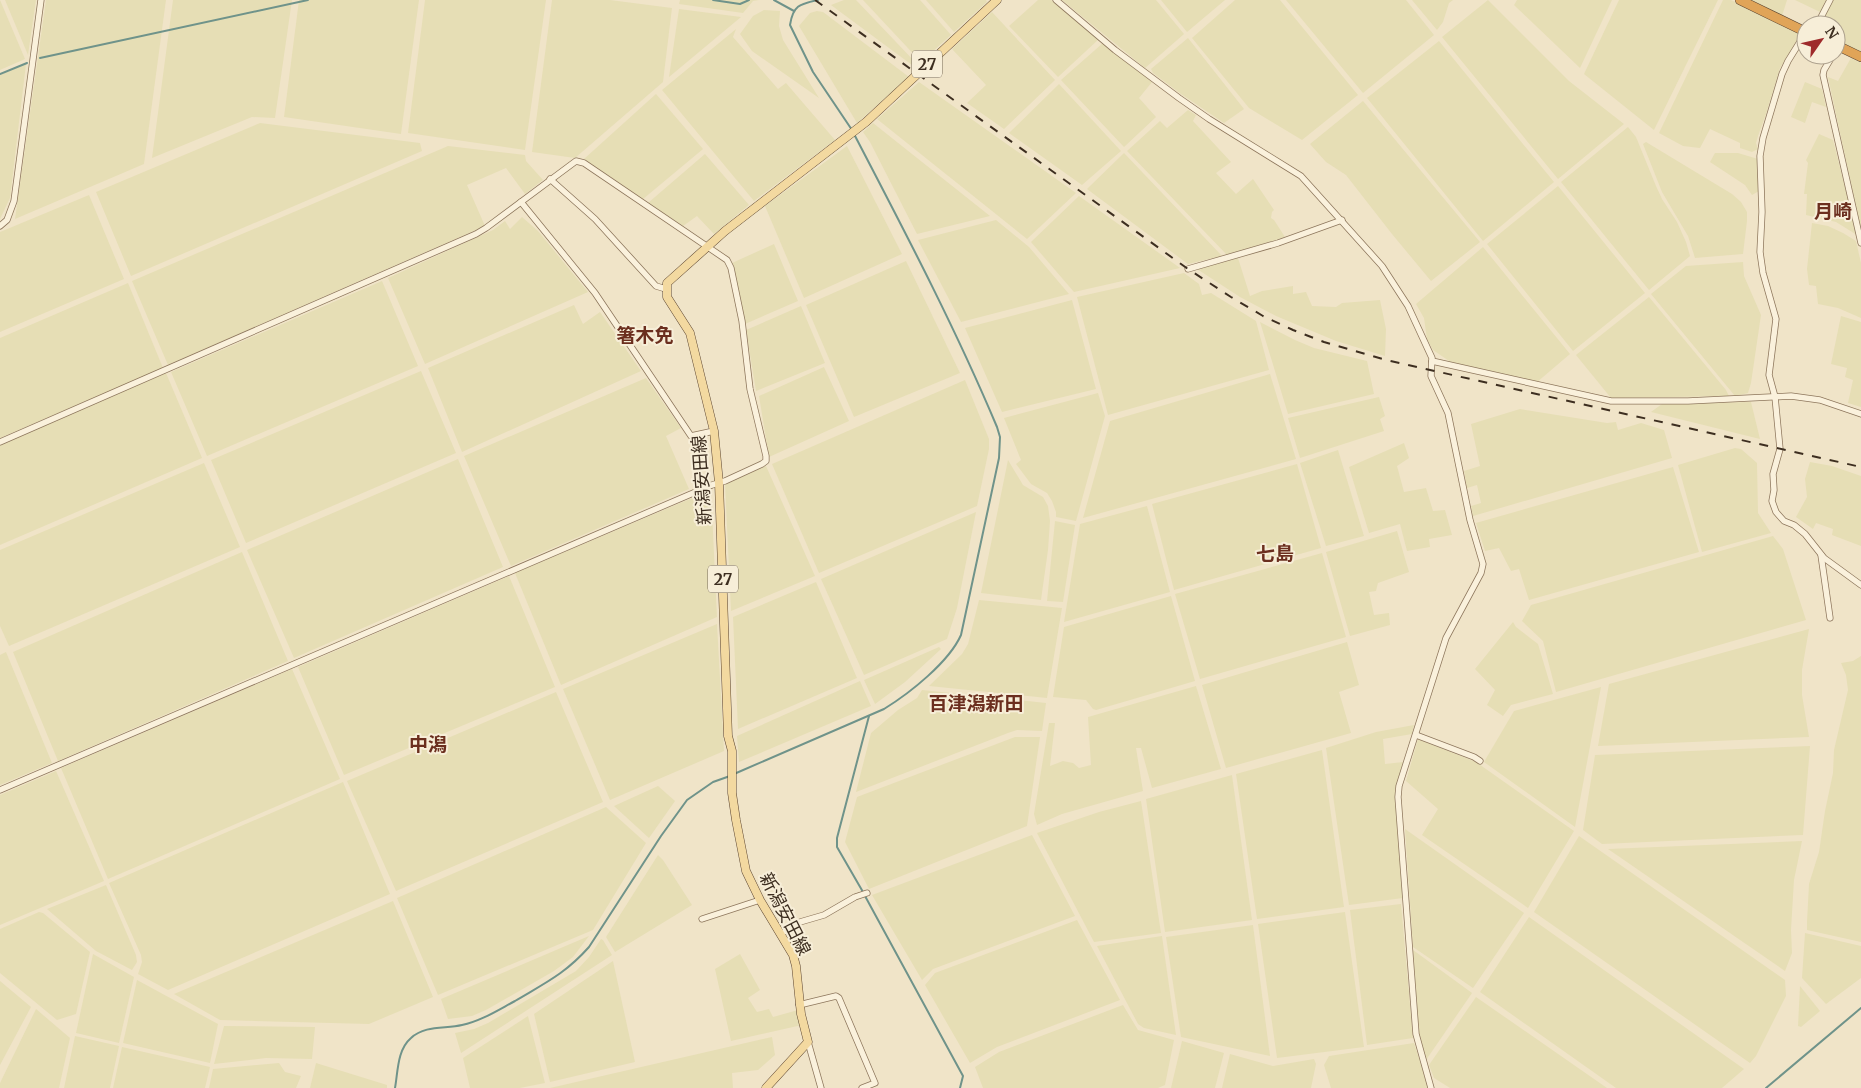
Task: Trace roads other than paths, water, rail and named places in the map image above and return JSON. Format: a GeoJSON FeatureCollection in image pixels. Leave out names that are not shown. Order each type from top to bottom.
{"type":"FeatureCollection","features":[{"type":"Feature","properties":{"kind":"highway"},"geometry":{"type":"LineString","coordinates":[[1740,0],[1796,27]]}},
{"type":"Feature","properties":{"kind":"highway"},"geometry":{"type":"LineString","coordinates":[[1846,51],[1861,57]]}},
{"type":"Feature","properties":{"kind":"main road","name":"27"},"geometry":{"type":"LineString","coordinates":[[666,289],[667,283],[725,231],[858,129],[997,0]]}},
{"type":"Feature","properties":{"kind":"main road","name":"新潟安田線"},"geometry":{"type":"LineString","coordinates":[[666,289],[667,297],[690,333],[714,431],[719,483],[728,736],[732,759],[732,793],[736,820],[746,871],[760,900],[793,955],[796,966],[799,1005],[808,1042]]}},
{"type":"Feature","properties":{"kind":"main road"},"geometry":{"type":"LineString","coordinates":[[766,1088],[808,1042]]}},
{"type":"Feature","properties":{"kind":"street"},"geometry":{"type":"LineString","coordinates":[[0,226],[7,220],[14,201],[41,0]]}},
{"type":"Feature","properties":{"kind":"street"},"geometry":{"type":"LineString","coordinates":[[1056,0],[1115,50],[1179,98],[1209,119],[1302,176],[1378,260],[1400,292],[1432,361],[1431,376],[1448,413],[1470,520],[1483,564],[1446,638],[1399,786],[1398,797],[1411,989],[1416,1034],[1431,1088]]}},
{"type":"Feature","properties":{"kind":"street"},"geometry":{"type":"LineString","coordinates":[[1822,15],[1830,0]]}},
{"type":"Feature","properties":{"kind":"street"},"geometry":{"type":"LineString","coordinates":[[1796,49],[1782,74],[1763,138],[1760,156],[1762,212],[1760,252],[1763,272],[1776,319],[1769,375],[1774,397],[1780,449],[1773,474],[1774,490],[1772,500],[1776,512],[1784,521],[1794,525],[1805,534],[1820,555],[1861,584]]}},
{"type":"Feature","properties":{"kind":"street"},"geometry":{"type":"LineString","coordinates":[[1827,65],[1823,76],[1861,243]]}},
{"type":"Feature","properties":{"kind":"street"},"geometry":{"type":"LineString","coordinates":[[0,442],[458,243],[486,228],[576,160],[584,163],[727,260],[731,268],[742,321],[750,389],[766,456],[766,461],[762,464],[719,483],[0,790]]}},
{"type":"Feature","properties":{"kind":"street"},"geometry":{"type":"LineString","coordinates":[[550,179],[595,219],[656,286],[666,289]]}},
{"type":"Feature","properties":{"kind":"street"},"geometry":{"type":"LineString","coordinates":[[521,202],[594,293],[691,436],[714,431]]}},
{"type":"Feature","properties":{"kind":"street"},"geometry":{"type":"LineString","coordinates":[[1188,269],[1278,243],[1342,220]]}},
{"type":"Feature","properties":{"kind":"street"},"geometry":{"type":"LineString","coordinates":[[1432,361],[1611,401],[1806,397],[1861,414]]}},
{"type":"Feature","properties":{"kind":"street"},"geometry":{"type":"LineString","coordinates":[[1820,555],[1830,618]]}},
{"type":"Feature","properties":{"kind":"street"},"geometry":{"type":"LineString","coordinates":[[1416,735],[1480,761]]}},
{"type":"Feature","properties":{"kind":"street"},"geometry":{"type":"LineString","coordinates":[[781,934],[800,922],[824,915],[865,894]]}},
{"type":"Feature","properties":{"kind":"street"},"geometry":{"type":"LineString","coordinates":[[702,919],[760,900]]}},
{"type":"Feature","properties":{"kind":"street"},"geometry":{"type":"LineString","coordinates":[[799,1005],[836,996],[839,998],[875,1083],[862,1088]]}},
{"type":"Feature","properties":{"kind":"street"},"geometry":{"type":"LineString","coordinates":[[808,1042],[821,1088]]}},
{"type":"Feature","properties":{"kind":"waterway"},"geometry":{"type":"LineString","coordinates":[[40,58],[308,0]]}},
{"type":"Feature","properties":{"kind":"waterway"},"geometry":{"type":"LineString","coordinates":[[713,0],[740,4],[749,0]]}},
{"type":"Feature","properties":{"kind":"waterway"},"geometry":{"type":"LineString","coordinates":[[774,0],[794,11]]}},
{"type":"Feature","properties":{"kind":"waterway"},"geometry":{"type":"LineString","coordinates":[[818,0],[798,6],[793,13],[790,25],[813,72],[852,130]]}},
{"type":"Feature","properties":{"kind":"waterway"},"geometry":{"type":"LineString","coordinates":[[0,74],[27,63]]}},
{"type":"Feature","properties":{"kind":"waterway"},"geometry":{"type":"LineString","coordinates":[[734,774],[884,709],[917,686],[948,656],[961,635],[999,458],[1000,437],[981,390],[929,279],[854,134]]}},
{"type":"Feature","properties":{"kind":"waterway"},"geometry":{"type":"LineString","coordinates":[[863,892],[837,847],[837,838],[869,716]]}},
{"type":"Feature","properties":{"kind":"waterway"},"geometry":{"type":"LineString","coordinates":[[395,1088],[401,1055],[406,1043],[411,1038],[429,1029],[462,1025],[483,1018],[545,983],[572,964],[589,947],[661,836],[687,800],[713,782],[730,776]]}},
{"type":"Feature","properties":{"kind":"waterway"},"geometry":{"type":"LineString","coordinates":[[865,896],[963,1076],[960,1088]]}},
{"type":"Feature","properties":{"kind":"waterway"},"geometry":{"type":"LineString","coordinates":[[1766,1088],[1861,1008]]}},
{"type":"Feature","properties":{"kind":"railway"},"geometry":{"type":"LineString","coordinates":[[815,0],[1188,269],[1263,316],[1293,330],[1324,342],[1386,360],[1861,467]]}},
{"type":"Feature","properties":{"kind":"district","name":"月崎"},"geometry":{"type":"Point","coordinates":[1833,211]}},
{"type":"Feature","properties":{"kind":"district","name":"箸木免"},"geometry":{"type":"Point","coordinates":[645,335]}},
{"type":"Feature","properties":{"kind":"district","name":"七島"},"geometry":{"type":"Point","coordinates":[1275,553]}},
{"type":"Feature","properties":{"kind":"district","name":"百津潟新田"},"geometry":{"type":"Point","coordinates":[976,703]}},
{"type":"Feature","properties":{"kind":"district","name":"中潟"},"geometry":{"type":"Point","coordinates":[428,744]}}]}
